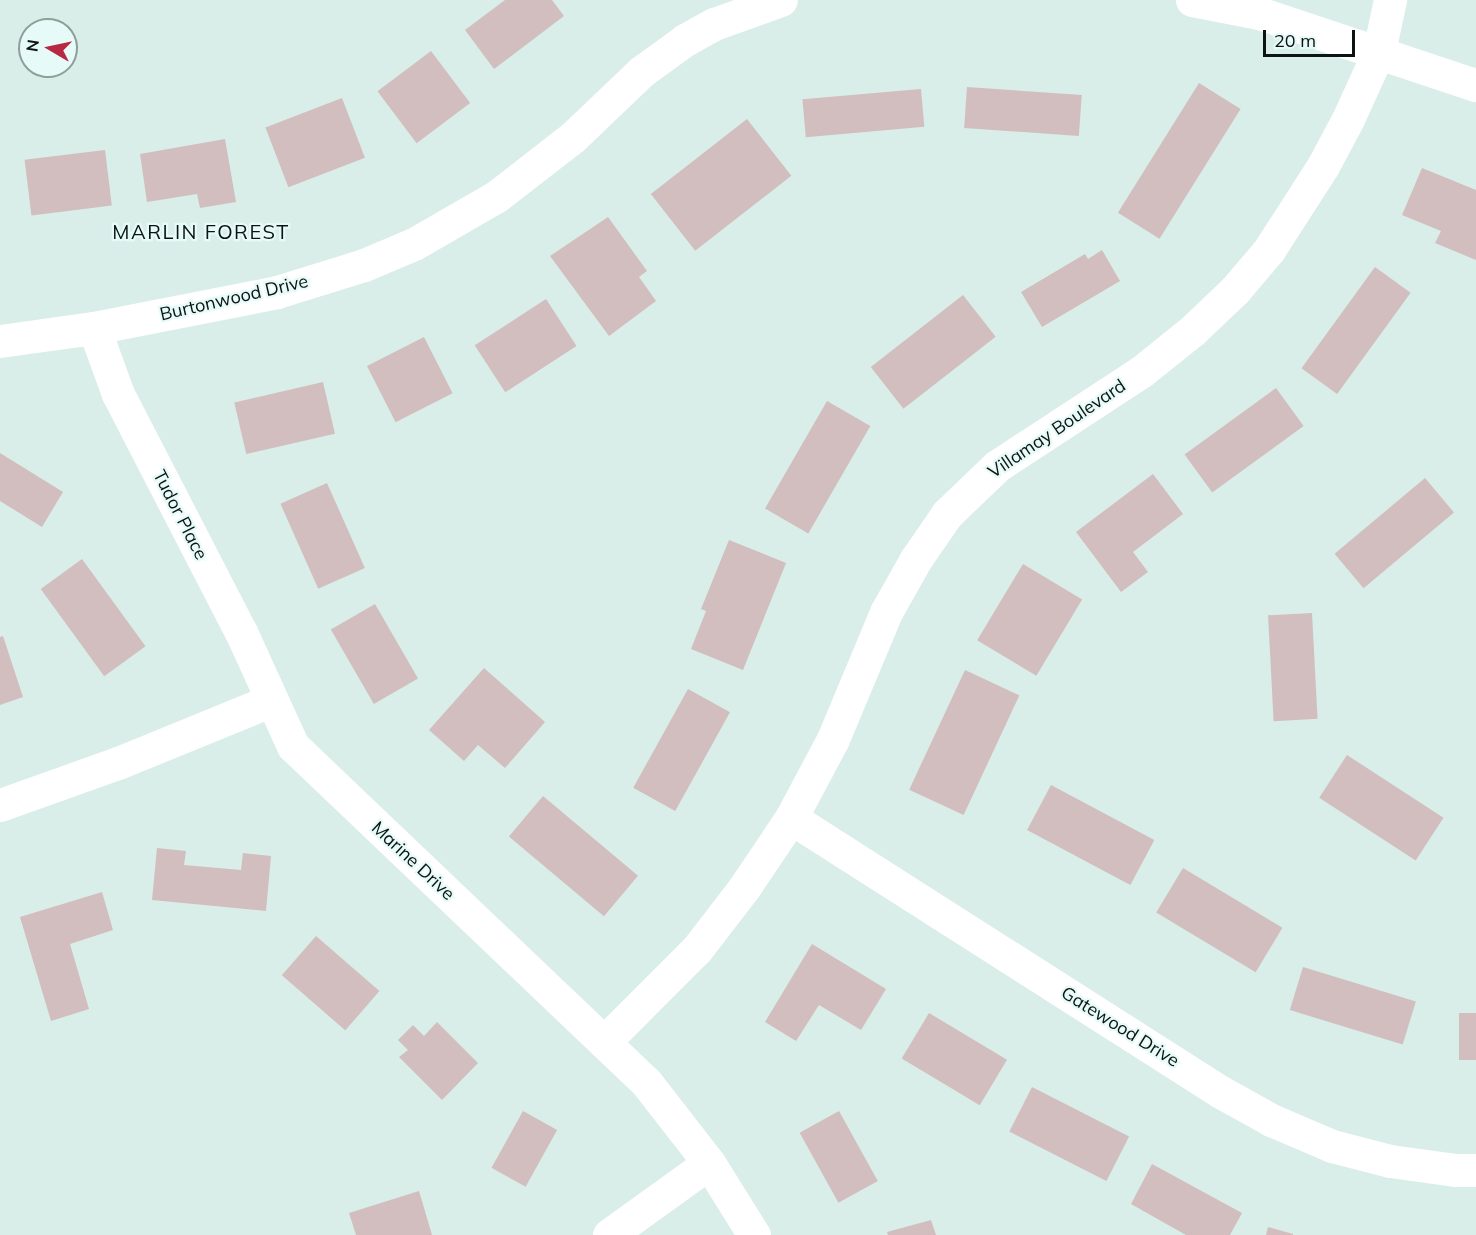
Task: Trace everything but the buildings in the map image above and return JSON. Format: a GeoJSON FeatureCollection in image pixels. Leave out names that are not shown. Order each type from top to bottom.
{"type":"FeatureCollection","features":[{"type":"Feature","properties":{"kind":"street","name":"Burtonwood Drive"},"geometry":{"type":"LineString","coordinates":[[0,341],[94,328],[277,292],[364,265],[414,244],[497,196],[573,137],[641,72],[685,40],[714,24],[781,0]]}},
{"type":"Feature","properties":{"kind":"street"},"geometry":{"type":"LineString","coordinates":[[1192,0],[1259,13],[1476,85]]}},
{"type":"Feature","properties":{"kind":"street","name":"Villamay Boulevard"},"geometry":{"type":"LineString","coordinates":[[604,1042],[697,949],[744,888],[791,818],[833,739],[886,612],[916,559],[947,514],[997,466],[1142,371],[1193,330],[1235,290],[1269,250],[1323,166],[1348,119],[1379,51],[1390,0]]}},
{"type":"Feature","properties":{"kind":"street","name":"Tudor Place"},"geometry":{"type":"LineString","coordinates":[[94,328],[117,394],[241,632],[272,700]]}},
{"type":"Feature","properties":{"kind":"street"},"geometry":{"type":"LineString","coordinates":[[0,805],[118,764],[272,700]]}},
{"type":"Feature","properties":{"kind":"street","name":"Marine Drive"},"geometry":{"type":"LineString","coordinates":[[272,700],[293,746],[303,757],[646,1082],[709,1163],[754,1235]]}},
{"type":"Feature","properties":{"kind":"street","name":"Gatewood Drive"},"geometry":{"type":"LineString","coordinates":[[791,818],[1209,1084],[1271,1120],[1332,1146],[1390,1161],[1455,1170],[1476,1170]]}},
{"type":"Feature","properties":{"kind":"street"},"geometry":{"type":"LineString","coordinates":[[609,1235],[709,1163]]}},
{"type":"Feature","properties":{"kind":"district","name":"MARLIN FOREST"},"geometry":{"type":"Point","coordinates":[201,231]}}]}
